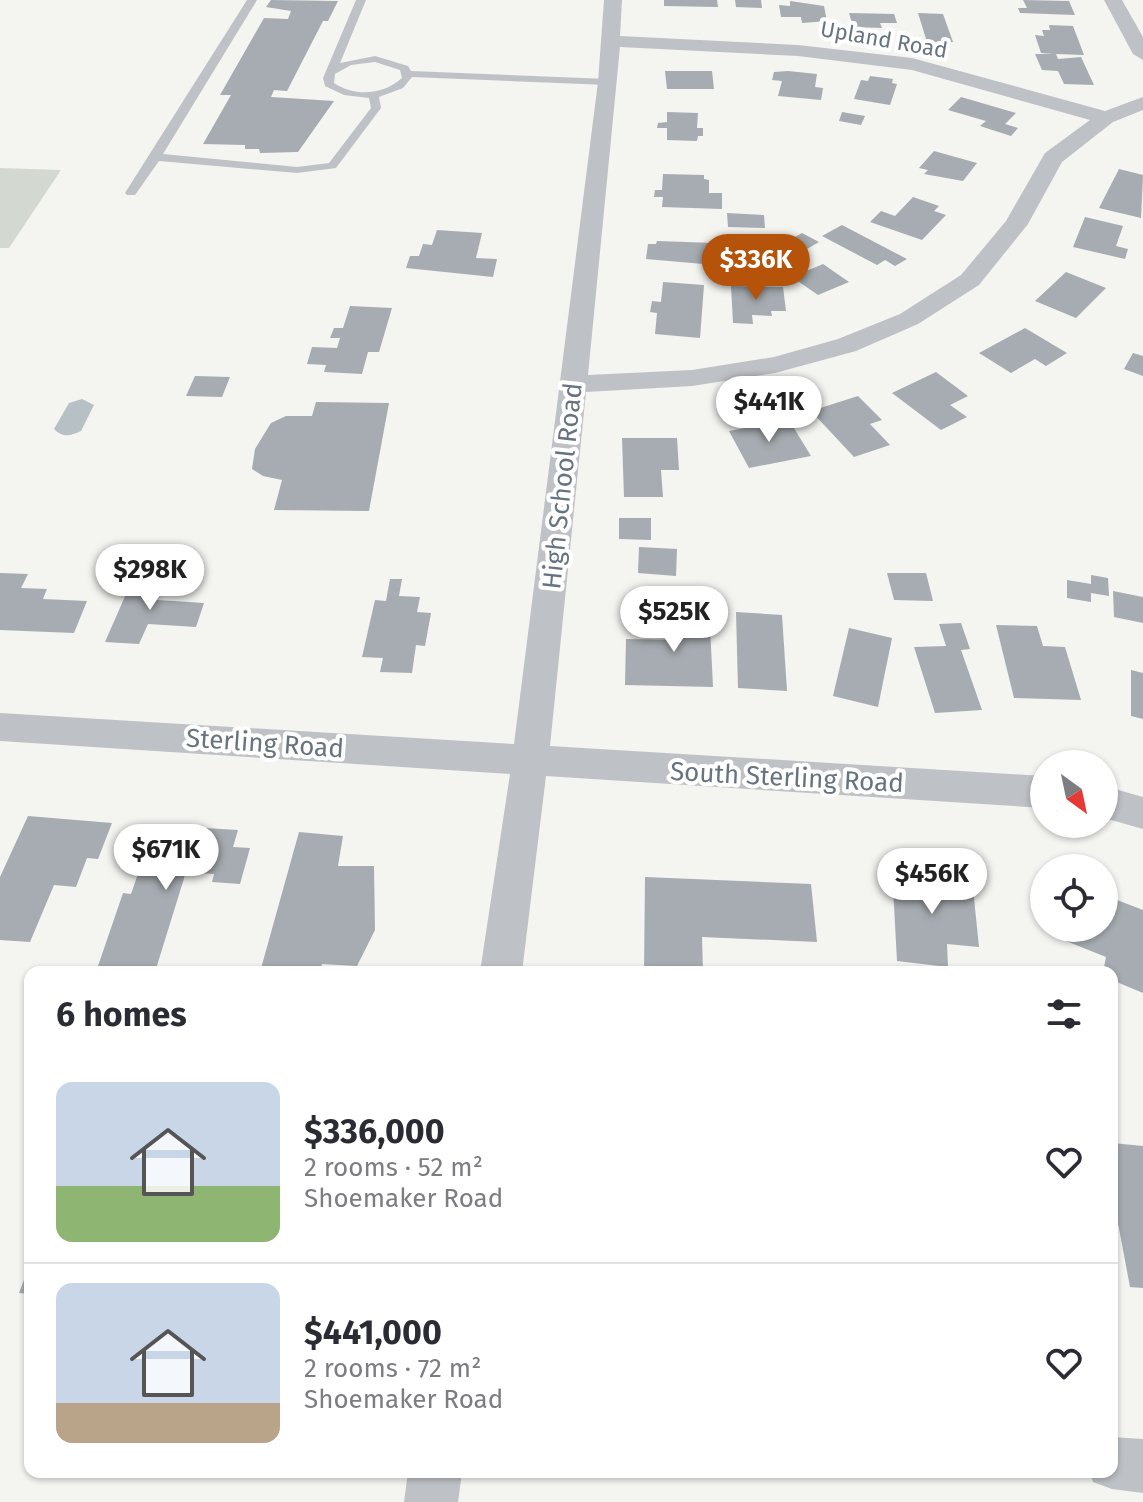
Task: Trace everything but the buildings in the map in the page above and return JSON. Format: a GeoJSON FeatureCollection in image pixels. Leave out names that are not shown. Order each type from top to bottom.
{"type":"FeatureCollection","features":[{"type":"Feature","properties":{"kind":"street","name":"High School Road"},"geometry":{"type":"LineString","coordinates":[[502,966],[529,761],[608,82],[608,41],[613,0]]}},
{"type":"Feature","properties":{"kind":"street"},"geometry":{"type":"LineString","coordinates":[[1113,0],[1143,54]]}},
{"type":"Feature","properties":{"kind":"street","name":"Upland Road"},"geometry":{"type":"LineString","coordinates":[[608,41],[793,49],[869,57],[916,65],[1106,118]]}},
{"type":"Feature","properties":{"kind":"street"},"geometry":{"type":"LineString","coordinates":[[573,384],[692,378],[775,365],[847,345],[909,319],[970,280],[1016,224],[1053,158],[1106,118],[1143,103]]}},
{"type":"Feature","properties":{"kind":"street","name":"Sterling Road"},"geometry":{"type":"LineString","coordinates":[[0,727],[529,761]]}},
{"type":"Feature","properties":{"kind":"street","name":"South Sterling Road"},"geometry":{"type":"LineString","coordinates":[[529,761],[1030,791]]}},
{"type":"Feature","properties":{"kind":"street"},"geometry":{"type":"LineString","coordinates":[[1118,806],[1143,813]]}},
{"type":"Feature","properties":{"kind":"street"},"geometry":{"type":"LineString","coordinates":[[1118,1464],[1143,1466]]}},
{"type":"Feature","properties":{"kind":"street"},"geometry":{"type":"LineString","coordinates":[[431,1502],[434,1478]]}},
{"type":"Feature","properties":{"kind":"lane"},"geometry":{"type":"LineString","coordinates":[[131,193],[252,0]]}},
{"type":"Feature","properties":{"kind":"lane"},"geometry":{"type":"LineString","coordinates":[[361,0],[328,78],[336,89],[373,95],[402,84],[408,74]]}},
{"type":"Feature","properties":{"kind":"lane"},"geometry":{"type":"LineString","coordinates":[[331,72],[349,62],[375,59],[398,63],[408,74],[608,82]]}},
{"type":"Feature","properties":{"kind":"lane"},"geometry":{"type":"LineString","coordinates":[[156,157],[297,170],[332,166],[376,108],[373,95]]}},
{"type":"Feature","properties":{"kind":"shaded area"},"geometry":{"type":"Polygon","coordinates":[[[0,168],[61,170],[9,248],[0,248],[0,168]]]}},
{"type":"Feature","properties":{"kind":"shaded area"},"geometry":{"type":"Polygon","coordinates":[[[82,399],[94,405],[81,431],[67,435],[57,432],[54,429],[69,403],[82,399]]]}}]}
